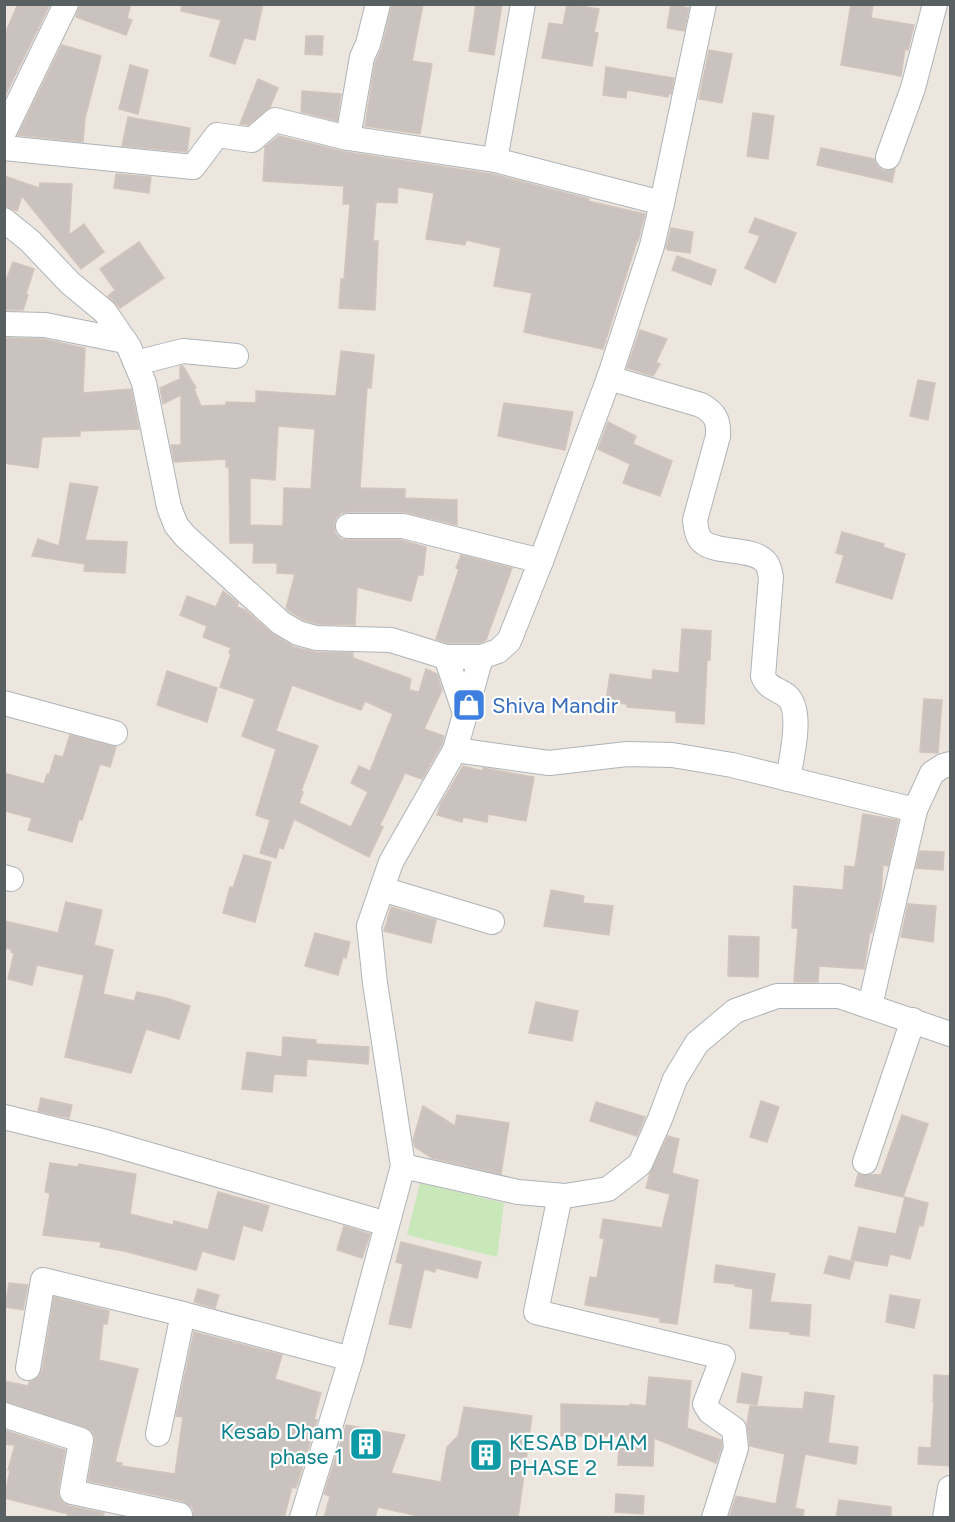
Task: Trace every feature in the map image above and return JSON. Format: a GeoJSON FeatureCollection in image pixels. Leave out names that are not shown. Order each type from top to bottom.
{"type":"FeatureCollection","features":[{"type":"Feature","properties":{"kind":"street"},"geometry":{"type":"LineString","coordinates":[[4,132],[66,4]]}},
{"type":"Feature","properties":{"kind":"street"},"geometry":{"type":"LineString","coordinates":[[348,138],[362,57],[368,44],[378,4]]}},
{"type":"Feature","properties":{"kind":"street"},"geometry":{"type":"LineString","coordinates":[[495,159],[523,4]]}},
{"type":"Feature","properties":{"kind":"street"},"geometry":{"type":"LineString","coordinates":[[4,220],[30,241],[70,283],[105,312],[125,341],[144,383],[169,507],[176,525],[205,556],[281,623],[298,633],[316,638],[391,640],[446,657],[481,657],[498,651],[509,641],[609,378],[649,256],[704,4]]}},
{"type":"Feature","properties":{"kind":"street"},"geometry":{"type":"LineString","coordinates":[[888,157],[914,88],[935,4]]}},
{"type":"Feature","properties":{"kind":"street"},"geometry":{"type":"LineString","coordinates":[[4,148],[193,167],[217,135],[252,140],[275,120],[348,138],[495,159],[662,203]]}},
{"type":"Feature","properties":{"kind":"street"},"geometry":{"type":"LineString","coordinates":[[4,324],[45,325],[125,341]]}},
{"type":"Feature","properties":{"kind":"street"},"geometry":{"type":"LineString","coordinates":[[136,363],[183,351],[236,356]]}},
{"type":"Feature","properties":{"kind":"street"},"geometry":{"type":"LineString","coordinates":[[609,378],[701,405],[712,411],[716,417],[718,436],[695,520],[697,532],[703,542],[762,558],[768,565],[771,578],[763,676],[768,685],[788,697],[794,704],[795,728],[788,779]]}},
{"type":"Feature","properties":{"kind":"street"},"geometry":{"type":"LineString","coordinates":[[348,526],[403,526],[541,561]]}},
{"type":"Feature","properties":{"kind":"street"},"geometry":{"type":"LineString","coordinates":[[446,657],[465,713]]}},
{"type":"Feature","properties":{"kind":"street"},"geometry":{"type":"LineString","coordinates":[[302,1518],[351,1359],[403,1166],[375,983],[369,926],[391,862],[455,750],[481,657]]}},
{"type":"Feature","properties":{"kind":"street"},"geometry":{"type":"LineString","coordinates":[[4,703],[115,733]]}},
{"type":"Feature","properties":{"kind":"street"},"geometry":{"type":"LineString","coordinates":[[455,750],[549,763],[627,754],[672,755],[732,765],[915,810]]}},
{"type":"Feature","properties":{"kind":"street"},"geometry":{"type":"LineString","coordinates":[[870,1006],[915,810],[932,773],[943,765],[951,764]]}},
{"type":"Feature","properties":{"kind":"street"},"geometry":{"type":"LineString","coordinates":[[382,889],[492,922]]}},
{"type":"Feature","properties":{"kind":"street"},"geometry":{"type":"LineString","coordinates":[[403,1166],[518,1192],[560,1196],[608,1189],[640,1164],[675,1080],[697,1043],[735,1011],[777,996],[839,996],[951,1034]]}},
{"type":"Feature","properties":{"kind":"street"},"geometry":{"type":"LineString","coordinates":[[865,1162],[913,1020]]}},
{"type":"Feature","properties":{"kind":"street"},"geometry":{"type":"LineString","coordinates":[[4,1118],[102,1141],[387,1224]]}},
{"type":"Feature","properties":{"kind":"street"},"geometry":{"type":"LineString","coordinates":[[560,1196],[536,1312],[723,1357],[705,1404],[710,1412],[734,1429],[736,1448],[714,1518]]}},
{"type":"Feature","properties":{"kind":"street"},"geometry":{"type":"LineString","coordinates":[[28,1368],[44,1280],[351,1359]]}},
{"type":"Feature","properties":{"kind":"street"},"geometry":{"type":"LineString","coordinates":[[158,1434],[183,1314]]}},
{"type":"Feature","properties":{"kind":"street"},"geometry":{"type":"LineString","coordinates":[[4,1415],[81,1440],[72,1492],[180,1515],[180,1518]]}},
{"type":"Feature","properties":{"kind":"street"},"geometry":{"type":"LineString","coordinates":[[945,1518],[951,1488]]}},
{"type":"Feature","properties":{"kind":"green space"},"geometry":{"type":"Polygon","coordinates":[[[420,1183],[504,1203],[497,1257],[407,1235],[420,1183]]]}},
{"type":"Feature","properties":{"kind":"building"},"geometry":{"type":"Polygon","coordinates":[[[18,4],[50,4],[4,98],[4,36],[18,4]]]}},
{"type":"Feature","properties":{"kind":"building"},"geometry":{"type":"Polygon","coordinates":[[[80,4],[131,4],[127,18],[132,20],[126,35],[76,17],[80,4]]]}},
{"type":"Feature","properties":{"kind":"building"},"geometry":{"type":"Polygon","coordinates":[[[182,4],[263,4],[255,40],[244,38],[235,64],[210,56],[221,20],[181,11],[182,4]]]}},
{"type":"Feature","properties":{"kind":"building"},"geometry":{"type":"Polygon","coordinates":[[[392,4],[423,4],[412,61],[432,64],[420,134],[365,126],[375,63],[382,47],[392,4]]]}},
{"type":"Feature","properties":{"kind":"building"},"geometry":{"type":"Polygon","coordinates":[[[476,4],[502,4],[494,55],[469,51],[476,4]]]}},
{"type":"Feature","properties":{"kind":"building"},"geometry":{"type":"Polygon","coordinates":[[[567,4],[599,9],[594,32],[598,33],[592,66],[542,58],[549,23],[563,25],[567,4]]]}},
{"type":"Feature","properties":{"kind":"building"},"geometry":{"type":"Polygon","coordinates":[[[671,4],[689,8],[684,31],[667,28],[671,4]]]}},
{"type":"Feature","properties":{"kind":"building"},"geometry":{"type":"Polygon","coordinates":[[[851,4],[873,4],[871,18],[914,25],[908,50],[905,49],[901,76],[841,65],[851,4]]]}},
{"type":"Feature","properties":{"kind":"building"},"geometry":{"type":"Polygon","coordinates":[[[306,36],[323,36],[322,55],[305,54],[306,36]]]}},
{"type":"Feature","properties":{"kind":"building"},"geometry":{"type":"Polygon","coordinates":[[[62,45],[101,56],[85,118],[83,142],[18,135],[62,45]]]}},
{"type":"Feature","properties":{"kind":"building"},"geometry":{"type":"Polygon","coordinates":[[[709,50],[732,54],[722,103],[699,99],[709,50]]]}},
{"type":"Feature","properties":{"kind":"building"},"geometry":{"type":"Polygon","coordinates":[[[130,65],[148,70],[138,114],[119,109],[130,65]]]}},
{"type":"Feature","properties":{"kind":"building"},"geometry":{"type":"Polygon","coordinates":[[[606,67],[674,78],[671,94],[669,93],[668,97],[627,90],[626,98],[603,95],[606,67]]]}},
{"type":"Feature","properties":{"kind":"building"},"geometry":{"type":"Polygon","coordinates":[[[258,79],[278,88],[270,107],[248,125],[240,124],[258,79]]]}},
{"type":"Feature","properties":{"kind":"building"},"geometry":{"type":"Polygon","coordinates":[[[302,91],[341,94],[337,121],[301,112],[302,91]]]}},
{"type":"Feature","properties":{"kind":"building"},"geometry":{"type":"Polygon","coordinates":[[[753,113],[774,116],[768,159],[747,156],[753,113]]]}},
{"type":"Feature","properties":{"kind":"building"},"geometry":{"type":"Polygon","coordinates":[[[128,117],[190,128],[187,152],[122,146],[128,117]]]}},
{"type":"Feature","properties":{"kind":"building"},"geometry":{"type":"Polygon","coordinates":[[[279,136],[346,152],[492,174],[589,199],[588,201],[645,214],[603,349],[524,332],[532,293],[494,286],[501,248],[466,240],[465,245],[426,239],[434,193],[398,187],[397,203],[376,202],[373,241],[378,241],[375,310],[339,308],[341,279],[344,279],[350,204],[343,204],[344,186],[263,181],[265,147],[279,136]]]}},
{"type":"Feature","properties":{"kind":"building"},"geometry":{"type":"Polygon","coordinates":[[[821,148],[874,159],[878,167],[884,171],[895,169],[892,182],[817,165],[821,148]]]}},
{"type":"Feature","properties":{"kind":"building"},"geometry":{"type":"Polygon","coordinates":[[[116,174],[151,177],[149,193],[114,188],[116,174]]]}},
{"type":"Feature","properties":{"kind":"building"},"geometry":{"type":"Polygon","coordinates":[[[4,176],[39,188],[40,183],[72,184],[69,235],[84,224],[104,252],[81,269],[22,196],[17,211],[4,206],[4,176]]]}},
{"type":"Feature","properties":{"kind":"building"},"geometry":{"type":"Polygon","coordinates":[[[755,218],[796,233],[775,283],[745,268],[760,236],[749,232],[755,218]]]}},
{"type":"Feature","properties":{"kind":"building"},"geometry":{"type":"Polygon","coordinates":[[[671,228],[693,232],[690,253],[666,248],[671,228]]]}},
{"type":"Feature","properties":{"kind":"building"},"geometry":{"type":"Polygon","coordinates":[[[139,242],[164,278],[120,308],[108,296],[115,290],[100,269],[139,242]]]}},
{"type":"Feature","properties":{"kind":"building"},"geometry":{"type":"Polygon","coordinates":[[[677,256],[716,270],[711,285],[672,270],[677,256]]]}},
{"type":"Feature","properties":{"kind":"building"},"geometry":{"type":"Polygon","coordinates":[[[13,262],[34,269],[23,310],[4,310],[4,286],[13,262]]]}},
{"type":"Feature","properties":{"kind":"building"},"geometry":{"type":"Polygon","coordinates":[[[640,330],[667,339],[656,362],[660,364],[653,376],[627,368],[640,330]]]}},
{"type":"Feature","properties":{"kind":"building"},"geometry":{"type":"Polygon","coordinates":[[[4,338],[43,339],[85,348],[83,393],[131,389],[139,429],[80,431],[80,436],[42,437],[38,468],[4,463],[4,338]]]}},
{"type":"Feature","properties":{"kind":"building"},"geometry":{"type":"Polygon","coordinates":[[[341,351],[374,355],[371,388],[367,387],[360,488],[405,489],[405,498],[457,500],[457,525],[403,512],[348,512],[341,513],[336,518],[335,533],[341,539],[401,540],[426,547],[423,575],[418,575],[411,601],[357,587],[355,625],[318,624],[304,620],[289,611],[286,608],[295,574],[277,573],[277,563],[253,563],[254,543],[230,543],[229,467],[226,467],[226,459],[174,462],[171,445],[181,445],[181,395],[163,404],[160,388],[180,379],[180,366],[183,366],[196,388],[194,389],[201,406],[226,405],[226,402],[256,403],[256,391],[336,396],[341,351]],[[278,426],[275,480],[250,478],[250,525],[283,526],[284,488],[311,489],[315,429],[278,426]]]}},
{"type":"Feature","properties":{"kind":"building"},"geometry":{"type":"Polygon","coordinates":[[[918,380],[935,383],[928,420],[910,416],[918,380]]]}},
{"type":"Feature","properties":{"kind":"building"},"geometry":{"type":"Polygon","coordinates":[[[504,403],[573,412],[565,450],[498,436],[504,403]]]}},
{"type":"Feature","properties":{"kind":"building"},"geometry":{"type":"Polygon","coordinates":[[[608,422],[636,436],[633,444],[672,461],[660,496],[623,483],[630,464],[598,449],[608,422]]]}},
{"type":"Feature","properties":{"kind":"building"},"geometry":{"type":"Polygon","coordinates":[[[70,483],[98,487],[85,540],[127,542],[125,573],[84,571],[85,564],[32,556],[38,539],[59,546],[70,483]]]}},
{"type":"Feature","properties":{"kind":"building"},"geometry":{"type":"Polygon","coordinates":[[[842,532],[884,544],[883,547],[905,554],[892,599],[836,582],[844,555],[836,553],[842,532]]]}},
{"type":"Feature","properties":{"kind":"building"},"geometry":{"type":"Polygon","coordinates":[[[461,555],[512,568],[486,640],[479,643],[448,643],[436,639],[459,569],[456,568],[461,555]]]}},
{"type":"Feature","properties":{"kind":"building"},"geometry":{"type":"Polygon","coordinates":[[[223,591],[238,603],[237,607],[245,610],[274,635],[294,647],[315,652],[353,653],[353,658],[411,679],[409,690],[419,692],[426,669],[437,674],[442,690],[424,729],[444,736],[442,744],[422,779],[405,773],[380,825],[383,827],[369,857],[294,819],[283,849],[279,847],[276,858],[260,853],[270,820],[256,815],[276,749],[242,736],[255,699],[220,687],[231,648],[203,637],[207,626],[180,615],[187,596],[216,607],[223,591]],[[292,685],[276,731],[318,746],[301,791],[303,792],[299,803],[351,827],[368,792],[351,783],[359,766],[370,771],[393,714],[365,701],[361,710],[292,685]]]}},
{"type":"Feature","properties":{"kind":"building"},"geometry":{"type":"Polygon","coordinates":[[[682,629],[711,631],[710,660],[707,660],[704,724],[676,722],[676,711],[627,707],[627,704],[606,702],[610,674],[652,680],[653,670],[679,673],[682,629]]]}},
{"type":"Feature","properties":{"kind":"building"},"geometry":{"type":"Polygon","coordinates":[[[167,671],[217,688],[207,722],[157,705],[167,671]]]}},
{"type":"Feature","properties":{"kind":"building"},"geometry":{"type":"Polygon","coordinates":[[[924,699],[942,700],[938,753],[920,752],[924,699]]]}},
{"type":"Feature","properties":{"kind":"building"},"geometry":{"type":"Polygon","coordinates":[[[70,735],[116,747],[110,767],[100,764],[82,820],[79,819],[72,842],[28,830],[32,818],[4,811],[4,773],[44,784],[55,755],[63,757],[70,735]]]}},
{"type":"Feature","properties":{"kind":"building"},"geometry":{"type":"Polygon","coordinates":[[[463,766],[483,771],[483,768],[534,777],[526,821],[488,814],[487,822],[463,817],[462,822],[437,815],[440,805],[463,766]]]}},
{"type":"Feature","properties":{"kind":"building"},"geometry":{"type":"Polygon","coordinates":[[[863,814],[898,820],[888,866],[883,865],[881,893],[872,932],[870,932],[864,969],[819,966],[818,982],[794,982],[798,928],[792,928],[794,886],[843,890],[845,866],[855,867],[863,814]]]}},
{"type":"Feature","properties":{"kind":"building"},"geometry":{"type":"Polygon","coordinates":[[[920,851],[944,852],[943,870],[916,868],[920,851]]]}},
{"type":"Feature","properties":{"kind":"building"},"geometry":{"type":"Polygon","coordinates":[[[244,855],[271,862],[255,922],[223,913],[230,887],[233,888],[244,855]]]}},
{"type":"Feature","properties":{"kind":"building"},"geometry":{"type":"Polygon","coordinates":[[[551,890],[584,896],[583,903],[613,906],[609,935],[544,926],[551,890]]]}},
{"type":"Feature","properties":{"kind":"building"},"geometry":{"type":"Polygon","coordinates":[[[66,902],[102,910],[94,945],[113,950],[103,994],[134,1001],[137,992],[190,1006],[179,1039],[146,1029],[131,1073],[65,1057],[84,975],[37,965],[32,985],[8,979],[14,953],[11,949],[4,948],[4,921],[58,933],[66,902]]]}},
{"type":"Feature","properties":{"kind":"building"},"geometry":{"type":"Polygon","coordinates":[[[908,904],[936,906],[933,942],[901,937],[908,904]]]}},
{"type":"Feature","properties":{"kind":"building"},"geometry":{"type":"Polygon","coordinates":[[[391,907],[436,920],[431,943],[384,931],[391,907]]]}},
{"type":"Feature","properties":{"kind":"building"},"geometry":{"type":"Polygon","coordinates":[[[315,933],[350,942],[338,975],[305,966],[315,933]]]}},
{"type":"Feature","properties":{"kind":"building"},"geometry":{"type":"Polygon","coordinates":[[[729,936],[759,937],[758,977],[728,976],[729,936]]]}},
{"type":"Feature","properties":{"kind":"building"},"geometry":{"type":"Polygon","coordinates":[[[536,1002],[578,1011],[572,1041],[529,1033],[536,1002]]]}},
{"type":"Feature","properties":{"kind":"building"},"geometry":{"type":"Polygon","coordinates":[[[283,1037],[316,1040],[316,1044],[369,1047],[368,1064],[307,1059],[306,1076],[274,1074],[272,1092],[242,1089],[247,1052],[282,1057],[283,1037]]]}},
{"type":"Feature","properties":{"kind":"building"},"geometry":{"type":"Polygon","coordinates":[[[41,1098],[72,1105],[69,1118],[38,1111],[41,1098]]]}},
{"type":"Feature","properties":{"kind":"building"},"geometry":{"type":"Polygon","coordinates":[[[761,1101],[779,1107],[767,1142],[750,1137],[761,1101]]]}},
{"type":"Feature","properties":{"kind":"building"},"geometry":{"type":"Polygon","coordinates":[[[596,1102],[645,1117],[637,1136],[590,1121],[596,1102]]]}},
{"type":"Feature","properties":{"kind":"building"},"geometry":{"type":"Polygon","coordinates":[[[423,1106],[455,1126],[457,1115],[509,1123],[501,1174],[432,1158],[415,1147],[413,1140],[423,1106]]]}},
{"type":"Feature","properties":{"kind":"building"},"geometry":{"type":"Polygon","coordinates":[[[902,1115],[928,1124],[903,1197],[855,1186],[858,1174],[881,1175],[902,1115]]]}},
{"type":"Feature","properties":{"kind":"building"},"geometry":{"type":"Polygon","coordinates":[[[668,1136],[679,1139],[672,1173],[698,1180],[677,1324],[660,1322],[660,1318],[585,1305],[590,1277],[597,1278],[604,1239],[600,1238],[603,1219],[662,1228],[670,1194],[646,1188],[650,1173],[668,1136]]]}},
{"type":"Feature","properties":{"kind":"building"},"geometry":{"type":"Polygon","coordinates":[[[50,1163],[78,1167],[79,1164],[136,1174],[130,1214],[173,1225],[174,1221],[208,1230],[218,1192],[269,1206],[262,1231],[243,1225],[234,1260],[202,1251],[196,1270],[100,1247],[101,1242],[43,1235],[50,1193],[45,1192],[50,1163]]]}},
{"type":"Feature","properties":{"kind":"building"},"geometry":{"type":"Polygon","coordinates":[[[905,1197],[928,1203],[923,1226],[919,1225],[910,1259],[890,1254],[887,1266],[851,1260],[859,1227],[896,1234],[905,1197]]]}},
{"type":"Feature","properties":{"kind":"building"},"geometry":{"type":"Polygon","coordinates":[[[344,1226],[370,1234],[362,1258],[337,1250],[344,1226]]]}},
{"type":"Feature","properties":{"kind":"building"},"geometry":{"type":"Polygon","coordinates":[[[401,1242],[481,1262],[477,1278],[436,1268],[435,1272],[424,1269],[411,1328],[389,1324],[403,1264],[396,1262],[401,1242]]]}},
{"type":"Feature","properties":{"kind":"building"},"geometry":{"type":"Polygon","coordinates":[[[829,1256],[854,1262],[849,1279],[824,1273],[829,1256]]]}},
{"type":"Feature","properties":{"kind":"building"},"geometry":{"type":"Polygon","coordinates":[[[716,1265],[775,1274],[770,1302],[811,1305],[809,1336],[750,1328],[753,1289],[714,1282],[716,1265]]]}},
{"type":"Feature","properties":{"kind":"building"},"geometry":{"type":"Polygon","coordinates":[[[9,1283],[28,1285],[23,1310],[5,1307],[9,1283]]]}},
{"type":"Feature","properties":{"kind":"building"},"geometry":{"type":"Polygon","coordinates":[[[198,1289],[219,1295],[215,1308],[194,1302],[198,1289]]]}},
{"type":"Feature","properties":{"kind":"building"},"geometry":{"type":"Polygon","coordinates":[[[890,1295],[920,1300],[914,1328],[886,1322],[890,1295]]]}},
{"type":"Feature","properties":{"kind":"building"},"geometry":{"type":"Polygon","coordinates":[[[54,1297],[109,1311],[107,1324],[103,1324],[99,1360],[138,1369],[115,1462],[122,1463],[121,1466],[175,1474],[183,1417],[176,1416],[194,1332],[282,1355],[275,1379],[321,1393],[314,1419],[317,1420],[296,1488],[292,1487],[284,1518],[194,1518],[193,1508],[183,1501],[88,1481],[95,1442],[91,1430],[4,1401],[4,1381],[28,1386],[29,1382],[39,1377],[54,1297]]]}},
{"type":"Feature","properties":{"kind":"building"},"geometry":{"type":"Polygon","coordinates":[[[742,1373],[762,1377],[757,1405],[737,1402],[742,1373]]]}},
{"type":"Feature","properties":{"kind":"building"},"geometry":{"type":"Polygon","coordinates":[[[934,1375],[951,1376],[951,1466],[918,1464],[919,1447],[931,1448],[934,1375]]]}},
{"type":"Feature","properties":{"kind":"building"},"geometry":{"type":"Polygon","coordinates":[[[649,1377],[691,1381],[687,1428],[721,1440],[722,1447],[716,1463],[654,1438],[653,1466],[618,1465],[619,1436],[561,1436],[561,1404],[646,1406],[649,1377]]]}},
{"type":"Feature","properties":{"kind":"building"},"geometry":{"type":"Polygon","coordinates":[[[805,1392],[834,1396],[828,1443],[858,1447],[856,1464],[805,1454],[795,1508],[804,1510],[803,1518],[729,1518],[736,1496],[776,1504],[785,1454],[750,1446],[747,1424],[750,1406],[803,1409],[805,1392]]]}},
{"type":"Feature","properties":{"kind":"building","name":"KESAB DHAM PHASE 2"},"geometry":{"type":"Polygon","coordinates":[[[464,1407],[532,1416],[518,1518],[422,1517],[378,1507],[375,1518],[324,1518],[330,1496],[324,1494],[346,1425],[405,1435],[391,1473],[441,1482],[447,1447],[458,1436],[464,1407]]]}},
{"type":"Feature","properties":{"kind":"building"},"geometry":{"type":"Polygon","coordinates":[[[4,1430],[65,1450],[58,1490],[59,1497],[69,1506],[104,1513],[103,1518],[67,1518],[68,1514],[4,1498],[15,1445],[4,1444],[4,1430]]]}},
{"type":"Feature","properties":{"kind":"building"},"geometry":{"type":"Polygon","coordinates":[[[616,1494],[644,1496],[643,1514],[615,1512],[616,1494]]]}},
{"type":"Feature","properties":{"kind":"building"},"geometry":{"type":"Polygon","coordinates":[[[839,1500],[891,1507],[891,1518],[836,1518],[839,1500]]]}},
{"type":"Feature","properties":{"kind":"place","name":"Shiva Mandir"},"geometry":{"type":"Point","coordinates":[469,705]}},
{"type":"Feature","properties":{"kind":"place","name":"Kesab Dham phase 1"},"geometry":{"type":"Point","coordinates":[366,1444]}},
{"type":"Feature","properties":{"kind":"place","name":"KESAB DHAM PHASE 2"},"geometry":{"type":"Point","coordinates":[486,1455]}}]}
